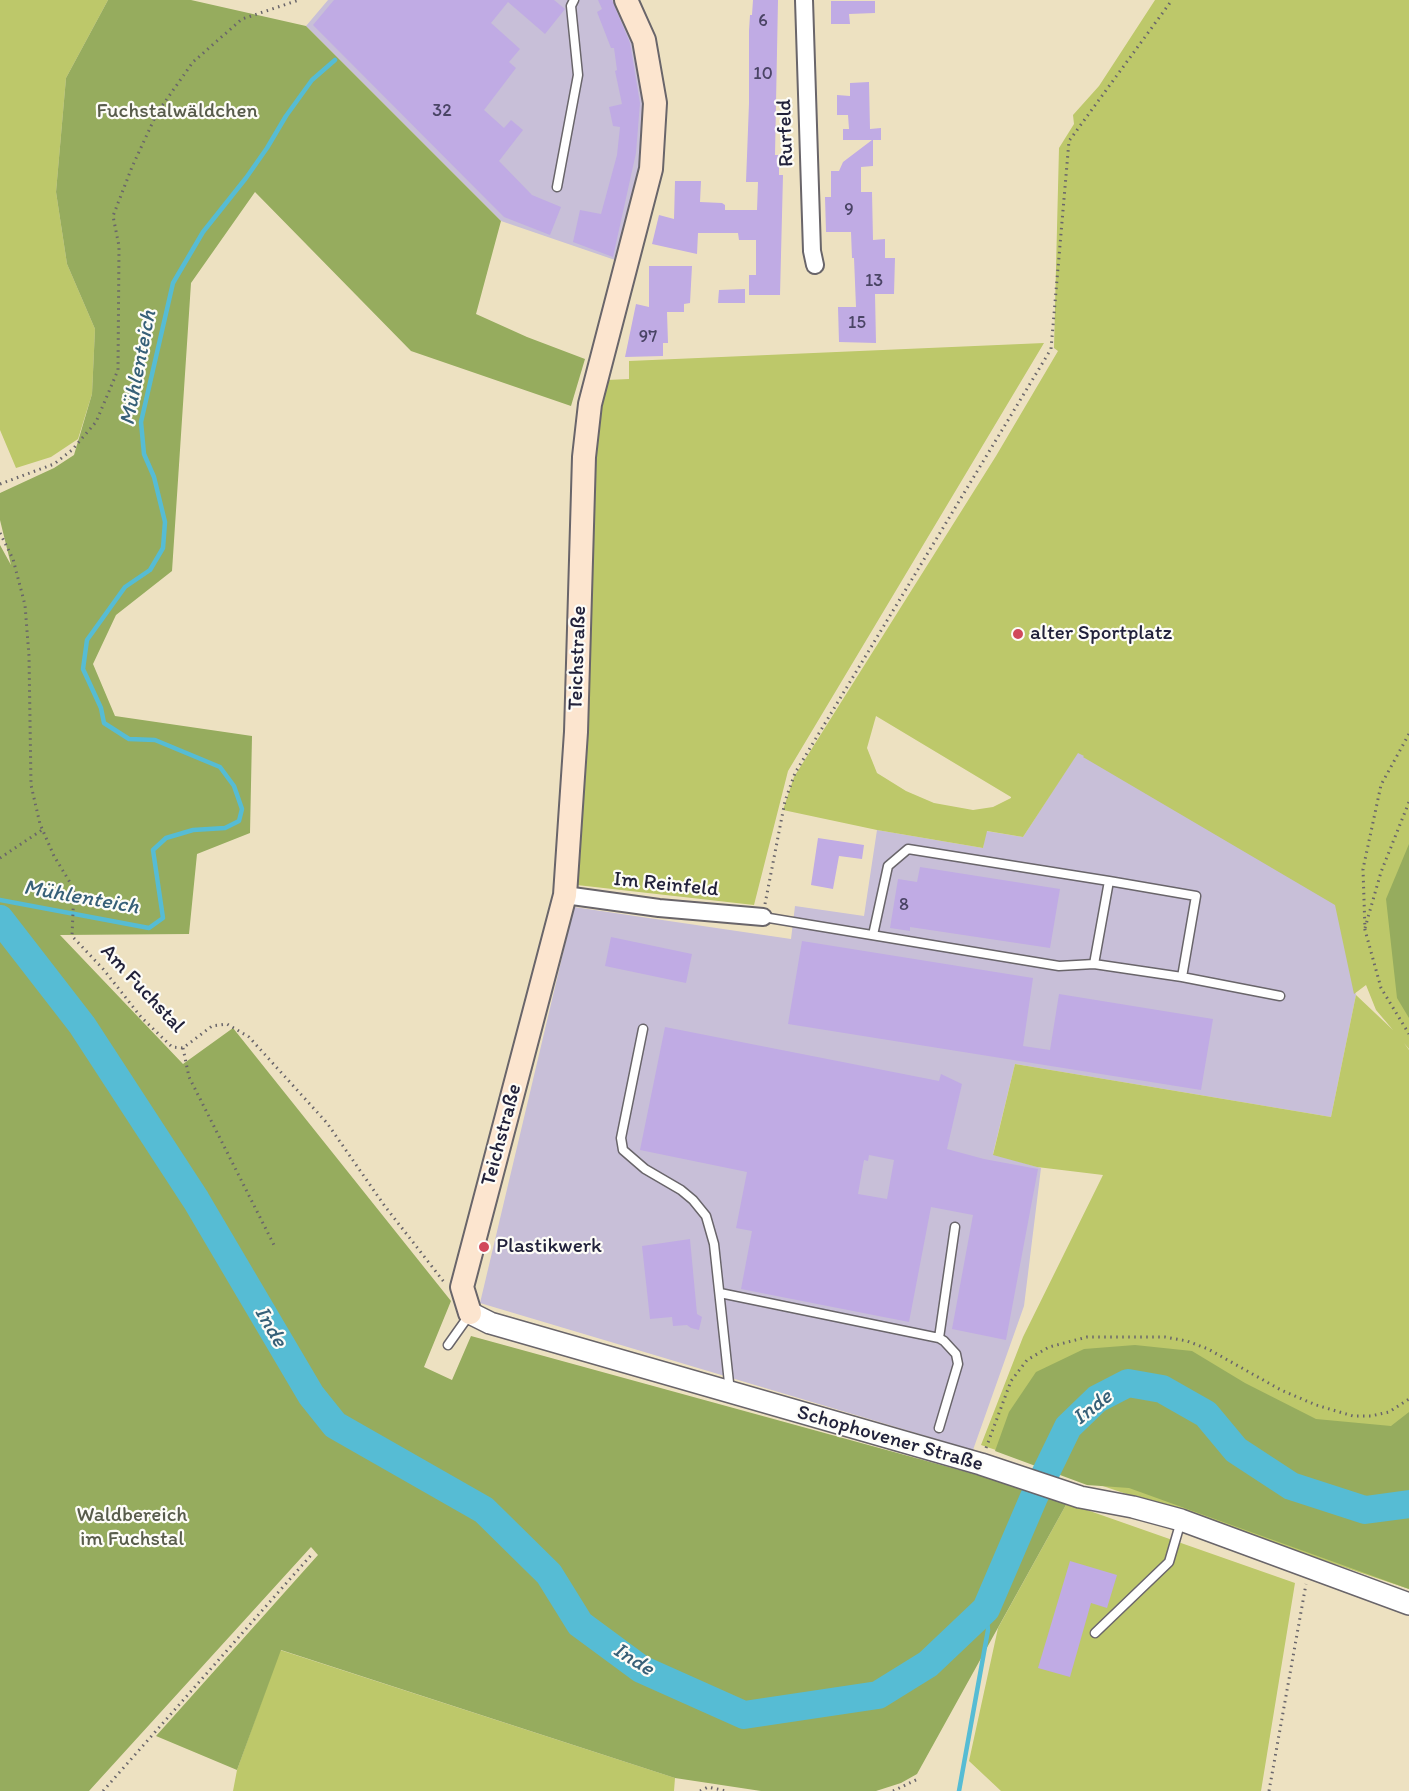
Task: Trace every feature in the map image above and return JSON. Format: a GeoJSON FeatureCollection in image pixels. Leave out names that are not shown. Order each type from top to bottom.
{"type":"FeatureCollection","features":[{"type":"Feature","properties":{"kind":"main road","name":"Teichstraße"},"geometry":{"type":"LineString","coordinates":[[470,1313],[462,1287],[565,895],[576,732],[585,446],[590,404],[652,158],[655,103],[644,40],[626,0]]}},
{"type":"Feature","properties":{"kind":"street","name":"Rurfeld"},"geometry":{"type":"LineString","coordinates":[[804,0],[812,251],[815,265]]}},
{"type":"Feature","properties":{"kind":"street","name":"Im Reinfeld"},"geometry":{"type":"LineString","coordinates":[[565,895],[659,908],[763,917]]}},
{"type":"Feature","properties":{"kind":"street","name":"Schophovener Straße"},"geometry":{"type":"LineString","coordinates":[[470,1313],[490,1323],[986,1466],[1080,1497],[1133,1507],[1181,1520],[1409,1604]]}},
{"type":"Feature","properties":{"kind":"lane"},"geometry":{"type":"LineString","coordinates":[[557,187],[578,75],[571,6],[574,0]]}},
{"type":"Feature","properties":{"kind":"lane"},"geometry":{"type":"LineString","coordinates":[[873,935],[888,867],[908,849],[1196,897],[1182,977]]}},
{"type":"Feature","properties":{"kind":"lane"},"geometry":{"type":"LineString","coordinates":[[1094,964],[1109,881]]}},
{"type":"Feature","properties":{"kind":"lane"},"geometry":{"type":"LineString","coordinates":[[763,917],[1059,966],[1094,964],[1182,977],[1281,996]]}},
{"type":"Feature","properties":{"kind":"lane"},"geometry":{"type":"LineString","coordinates":[[643,1029],[621,1138],[623,1150],[645,1169],[681,1190],[706,1216],[714,1244],[730,1392]]}},
{"type":"Feature","properties":{"kind":"lane"},"geometry":{"type":"LineString","coordinates":[[939,1338],[955,1227]]}},
{"type":"Feature","properties":{"kind":"lane"},"geometry":{"type":"LineString","coordinates":[[720,1293],[939,1338],[956,1354],[957,1364],[939,1428]]}},
{"type":"Feature","properties":{"kind":"lane"},"geometry":{"type":"LineString","coordinates":[[448,1344],[470,1313]]}},
{"type":"Feature","properties":{"kind":"lane"},"geometry":{"type":"LineString","coordinates":[[1095,1633],[1170,1562],[1181,1520]]}},
{"type":"Feature","properties":{"kind":"path"},"geometry":{"type":"LineString","coordinates":[[0,484],[54,464],[72,450],[96,422],[118,370],[119,246],[114,216],[132,167],[158,113],[193,62],[242,19],[298,0]]}},
{"type":"Feature","properties":{"kind":"path"},"geometry":{"type":"LineString","coordinates":[[763,917],[785,801],[795,773],[1051,349],[1069,141],[1172,0]]}},
{"type":"Feature","properties":{"kind":"path","name":"Am Fuchstal"},"geometry":{"type":"LineString","coordinates":[[0,533],[13,559],[25,605],[29,656],[31,785],[42,830],[54,856],[74,889],[72,936],[104,970],[141,1017],[171,1047],[183,1048],[212,1026],[227,1024],[249,1037],[327,1123],[384,1205],[448,1287]]}},
{"type":"Feature","properties":{"kind":"path"},"geometry":{"type":"LineString","coordinates":[[1409,734],[1381,785],[1363,869],[1365,930],[1381,988],[1409,1034]]}},
{"type":"Feature","properties":{"kind":"path"},"geometry":{"type":"LineString","coordinates":[[1365,930],[1381,872],[1409,802]]}},
{"type":"Feature","properties":{"kind":"path"},"geometry":{"type":"LineString","coordinates":[[0,858],[42,830]]}},
{"type":"Feature","properties":{"kind":"path"},"geometry":{"type":"LineString","coordinates":[[183,1048],[189,1077],[274,1245]]}},
{"type":"Feature","properties":{"kind":"path"},"geometry":{"type":"LineString","coordinates":[[986,1466],[1011,1381],[1027,1360],[1049,1347],[1087,1337],[1165,1336],[1187,1341],[1208,1349],[1281,1390],[1316,1406],[1353,1416],[1371,1416],[1389,1412],[1409,1399]]}},
{"type":"Feature","properties":{"kind":"path"},"geometry":{"type":"LineString","coordinates":[[103,1791],[312,1554]]}},
{"type":"Feature","properties":{"kind":"path"},"geometry":{"type":"LineString","coordinates":[[1269,1791],[1309,1568]]}},
{"type":"Feature","properties":{"kind":"path"},"geometry":{"type":"LineString","coordinates":[[893,1791],[918,1779]]}},
{"type":"Feature","properties":{"kind":"path"},"geometry":{"type":"LineString","coordinates":[[700,1791],[708,1787],[726,1791]]}},
{"type":"Feature","properties":{"kind":"shaded area"},"geometry":{"type":"Polygon","coordinates":[[[328,0],[616,0],[634,43],[644,104],[640,166],[615,260],[501,221],[306,26],[328,0]]]}},
{"type":"Feature","properties":{"kind":"shaded area"},"geometry":{"type":"Polygon","coordinates":[[[1078,752],[1335,898],[1356,995],[1331,1117],[1015,1064],[993,1154],[1041,1168],[1024,1306],[973,1450],[480,1303],[574,907],[791,939],[795,906],[864,916],[877,830],[983,848],[986,831],[1023,837],[1078,752]]]}},
{"type":"Feature","properties":{"kind":"green space"},"geometry":{"type":"Polygon","coordinates":[[[0,0],[108,0],[66,78],[56,192],[67,264],[95,329],[92,394],[78,439],[51,457],[16,468],[0,430],[0,0]]]}},
{"type":"Feature","properties":{"kind":"green space"},"geometry":{"type":"Polygon","coordinates":[[[108,0],[191,0],[306,26],[501,221],[476,314],[585,359],[571,406],[411,351],[255,192],[191,283],[172,571],[116,615],[93,664],[115,716],[252,736],[250,833],[197,854],[189,934],[60,935],[183,1064],[233,1028],[451,1301],[424,1367],[452,1380],[471,1336],[985,1477],[1067,1503],[917,1774],[901,1783],[876,1791],[761,1791],[675,1778],[281,1650],[237,1770],[156,1736],[318,1555],[311,1547],[89,1791],[0,1791],[0,545],[11,565],[0,520],[0,493],[54,468],[74,455],[92,394],[95,329],[67,264],[56,192],[66,78],[108,0]]]}},
{"type":"Feature","properties":{"kind":"green space"},"geometry":{"type":"Polygon","coordinates":[[[1155,0],[1409,0],[1409,1049],[1404,1043],[1409,1050],[1409,1589],[981,1445],[1023,1337],[1103,1175],[1037,1167],[993,1155],[1015,1064],[1331,1117],[1356,995],[1393,1030],[1376,1010],[1366,985],[1354,994],[1335,905],[1078,753],[1023,837],[987,831],[983,848],[877,830],[783,810],[794,777],[996,456],[1058,351],[1054,348],[1059,148],[1074,124],[1073,115],[1099,86],[1155,0]],[[876,716],[867,748],[877,773],[906,791],[934,803],[973,810],[993,807],[1011,797],[876,716]]]}},
{"type":"Feature","properties":{"kind":"green space"},"geometry":{"type":"Polygon","coordinates":[[[1044,343],[788,771],[754,905],[577,885],[590,622],[595,440],[607,380],[629,379],[629,361],[1044,343]]]}},
{"type":"Feature","properties":{"kind":"green space"},"geometry":{"type":"Polygon","coordinates":[[[1409,844],[1409,1018],[1397,998],[1386,899],[1409,844]]]}},
{"type":"Feature","properties":{"kind":"green space"},"geometry":{"type":"Polygon","coordinates":[[[1135,1345],[1192,1351],[1245,1383],[1316,1419],[1391,1426],[1409,1412],[1409,1589],[1129,1488],[1087,1485],[995,1451],[1009,1412],[1036,1372],[1084,1349],[1135,1345]]]}},
{"type":"Feature","properties":{"kind":"green space"},"geometry":{"type":"Polygon","coordinates":[[[1067,1503],[1295,1583],[1261,1791],[1001,1791],[969,1761],[998,1628],[1067,1503]]]}},
{"type":"Feature","properties":{"kind":"green space"},"geometry":{"type":"Polygon","coordinates":[[[280,1650],[675,1778],[674,1791],[233,1791],[237,1770],[280,1650]]]}},
{"type":"Feature","properties":{"kind":"building"},"geometry":{"type":"Polygon","coordinates":[[[334,0],[554,0],[565,9],[545,34],[508,2],[491,23],[520,49],[509,62],[516,68],[484,110],[504,128],[511,120],[523,130],[499,161],[532,195],[561,207],[550,235],[504,217],[313,25],[334,0]]]}},
{"type":"Feature","properties":{"kind":"building"},"geometry":{"type":"Polygon","coordinates":[[[598,0],[612,0],[630,43],[640,103],[636,153],[613,257],[573,242],[580,210],[601,214],[617,155],[620,127],[613,126],[609,107],[622,104],[615,71],[617,70],[614,48],[611,48],[597,12],[602,9],[598,0]]]}},
{"type":"Feature","properties":{"kind":"building"},"geometry":{"type":"Polygon","coordinates":[[[753,0],[778,0],[775,155],[779,155],[779,175],[783,175],[780,295],[749,295],[749,275],[756,275],[756,240],[739,240],[738,233],[698,233],[697,254],[652,244],[659,215],[674,219],[675,181],[701,181],[700,202],[722,203],[725,205],[725,210],[757,210],[758,182],[746,182],[749,31],[753,0]]]}},
{"type":"Feature","properties":{"kind":"building"},"geometry":{"type":"Polygon","coordinates":[[[831,1],[875,1],[875,13],[849,14],[850,24],[831,24],[831,1]]]}},
{"type":"Feature","properties":{"kind":"building"},"geometry":{"type":"Polygon","coordinates":[[[869,82],[870,129],[881,128],[881,140],[873,140],[873,166],[861,167],[861,192],[872,192],[873,240],[885,239],[885,258],[895,258],[894,294],[875,294],[876,343],[839,342],[838,307],[856,307],[854,258],[852,258],[851,232],[826,232],[825,197],[831,197],[831,171],[839,171],[843,162],[872,140],[843,140],[843,129],[849,129],[848,115],[837,115],[837,95],[850,96],[850,83],[869,82]]]}},
{"type":"Feature","properties":{"kind":"building"},"geometry":{"type":"Polygon","coordinates":[[[649,266],[692,266],[690,303],[684,304],[684,312],[667,312],[668,343],[663,343],[663,356],[625,357],[636,304],[649,307],[649,266]]]}},
{"type":"Feature","properties":{"kind":"building"},"geometry":{"type":"Polygon","coordinates":[[[745,289],[745,303],[718,303],[719,290],[745,289]]]}},
{"type":"Feature","properties":{"kind":"building"},"geometry":{"type":"Polygon","coordinates":[[[818,838],[864,845],[862,859],[839,856],[833,889],[811,885],[818,838]]]}},
{"type":"Feature","properties":{"kind":"building"},"geometry":{"type":"Polygon","coordinates":[[[920,867],[1060,889],[1050,948],[910,927],[910,931],[890,928],[898,879],[917,882],[920,867]]]}},
{"type":"Feature","properties":{"kind":"building"},"geometry":{"type":"Polygon","coordinates":[[[611,937],[692,954],[686,983],[605,966],[611,937]]]}},
{"type":"Feature","properties":{"kind":"building"},"geometry":{"type":"Polygon","coordinates":[[[802,941],[1033,978],[1023,1046],[1050,1050],[1059,994],[1213,1019],[1201,1090],[788,1024],[802,941]]]}},
{"type":"Feature","properties":{"kind":"building"},"geometry":{"type":"Polygon","coordinates":[[[665,1027],[939,1081],[941,1074],[962,1084],[947,1149],[984,1159],[1038,1169],[1006,1340],[952,1329],[973,1215],[931,1207],[909,1322],[741,1289],[752,1231],[736,1228],[747,1172],[640,1150],[665,1027]],[[869,1155],[868,1161],[864,1160],[858,1194],[887,1199],[894,1160],[869,1155]]]}},
{"type":"Feature","properties":{"kind":"building"},"geometry":{"type":"Polygon","coordinates":[[[690,1239],[697,1314],[702,1317],[699,1330],[687,1325],[673,1326],[672,1317],[650,1319],[642,1246],[690,1239]]]}},
{"type":"Feature","properties":{"kind":"building"},"geometry":{"type":"Polygon","coordinates":[[[1070,1561],[1117,1575],[1107,1608],[1091,1603],[1070,1677],[1038,1668],[1070,1561]]]}},
{"type":"Feature","properties":{"kind":"waterway","name":"Mühlenteich"},"geometry":{"type":"LineString","coordinates":[[0,900],[149,928],[163,918],[153,850],[166,838],[193,830],[225,828],[239,821],[242,809],[234,786],[220,767],[155,740],[129,739],[104,723],[101,708],[83,669],[87,640],[125,587],[150,570],[163,548],[165,522],[154,477],[144,454],[141,422],[173,283],[203,232],[246,178],[312,80],[335,60]]}},
{"type":"Feature","properties":{"kind":"waterway","name":"Inde"},"geometry":{"type":"LineString","coordinates":[[0,919],[82,1025],[196,1200],[311,1395],[335,1425],[484,1510],[549,1574],[580,1624],[641,1669],[744,1715],[878,1695],[928,1664],[986,1609],[1034,1497],[1068,1427],[1097,1399],[1128,1383],[1162,1389],[1206,1414],[1236,1450],[1291,1486],[1365,1510],[1409,1504]]}},
{"type":"Feature","properties":{"kind":"waterway"},"geometry":{"type":"LineString","coordinates":[[959,1791],[988,1630],[986,1609]]}},
{"type":"Feature","properties":{"kind":"place","name":"alter Sportplatz"},"geometry":{"type":"Point","coordinates":[1018,634]}},
{"type":"Feature","properties":{"kind":"place","name":"Plastikwerk"},"geometry":{"type":"Point","coordinates":[484,1247]}},
{"type":"Feature","properties":{"kind":"park label","name":"Fuchstalwäldchen"},"geometry":{"type":"Point","coordinates":[177,112]}},
{"type":"Feature","properties":{"kind":"park label","name":"Waldbereich im Fuchstal"},"geometry":{"type":"Point","coordinates":[132,1528]}}]}
